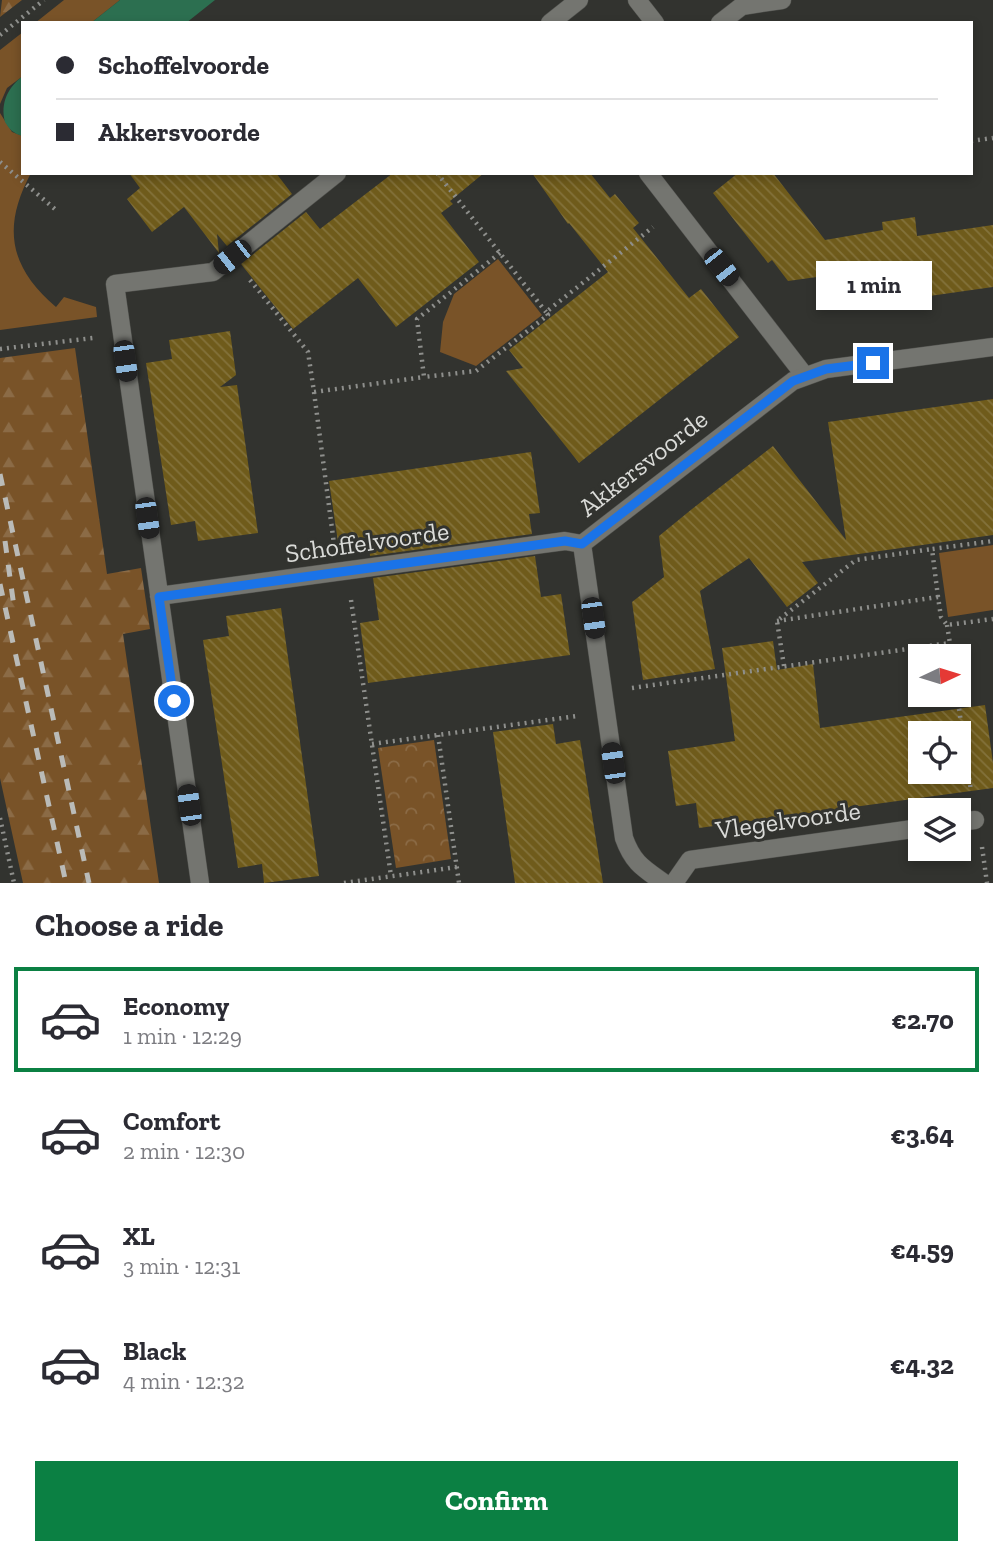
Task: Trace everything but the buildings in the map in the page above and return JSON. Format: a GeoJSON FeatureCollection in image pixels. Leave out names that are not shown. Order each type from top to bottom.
{"type":"FeatureCollection","features":[{"type":"Feature","properties":{"kind":"street"},"geometry":{"type":"LineString","coordinates":[[553,21],[579,0]]}},
{"type":"Feature","properties":{"kind":"street"},"geometry":{"type":"LineString","coordinates":[[637,0],[653,21]]}},
{"type":"Feature","properties":{"kind":"street"},"geometry":{"type":"LineString","coordinates":[[723,21],[742,6],[782,0]]}},
{"type":"Feature","properties":{"kind":"street"},"geometry":{"type":"LineString","coordinates":[[200,883],[115,284],[213,272],[334,175]]}},
{"type":"Feature","properties":{"kind":"street"},"geometry":{"type":"LineString","coordinates":[[650,175],[805,376]]}},
{"type":"Feature","properties":{"kind":"street","name":"Akkersvoorde"},"geometry":{"type":"LineString","coordinates":[[664,883],[630,855],[624,838],[582,544],[783,388],[805,376],[826,369],[993,347]]}},
{"type":"Feature","properties":{"kind":"street","name":"Schoffelvoorde"},"geometry":{"type":"LineString","coordinates":[[159,597],[565,541],[582,544]]}},
{"type":"Feature","properties":{"kind":"street","name":"Vlegelvoorde"},"geometry":{"type":"LineString","coordinates":[[674,883],[690,860],[908,830]]}},
{"type":"Feature","properties":{"kind":"path"},"geometry":{"type":"LineString","coordinates":[[0,35],[44,0]]}},
{"type":"Feature","properties":{"kind":"path"},"geometry":{"type":"LineString","coordinates":[[973,141],[993,138]]}},
{"type":"Feature","properties":{"kind":"path"},"geometry":{"type":"LineString","coordinates":[[0,162],[56,210]]}},
{"type":"Feature","properties":{"kind":"path"},"geometry":{"type":"LineString","coordinates":[[314,392],[476,371],[548,315],[439,175]]}},
{"type":"Feature","properties":{"kind":"path"},"geometry":{"type":"LineString","coordinates":[[545,312],[676,209]]}},
{"type":"Feature","properties":{"kind":"path"},"geometry":{"type":"LineString","coordinates":[[424,377],[417,319],[500,253]]}},
{"type":"Feature","properties":{"kind":"path"},"geometry":{"type":"LineString","coordinates":[[232,257],[308,352],[391,876]]}},
{"type":"Feature","properties":{"kind":"path"},"geometry":{"type":"LineString","coordinates":[[0,349],[121,335]]}},
{"type":"Feature","properties":{"kind":"path"},"geometry":{"type":"LineString","coordinates":[[778,621],[856,560],[993,541]]}},
{"type":"Feature","properties":{"kind":"path"},"geometry":{"type":"LineString","coordinates":[[603,692],[950,643],[947,625],[941,617],[932,549]]}},
{"type":"Feature","properties":{"kind":"path"},"geometry":{"type":"LineString","coordinates":[[778,621],[938,597]]}},
{"type":"Feature","properties":{"kind":"path"},"geometry":{"type":"LineString","coordinates":[[947,625],[993,619]]}},
{"type":"Feature","properties":{"kind":"path"},"geometry":{"type":"LineString","coordinates":[[778,621],[784,666]]}},
{"type":"Feature","properties":{"kind":"path"},"geometry":{"type":"LineString","coordinates":[[372,744],[606,713]]}},
{"type":"Feature","properties":{"kind":"path"},"geometry":{"type":"LineString","coordinates":[[438,735],[459,883]]}},
{"type":"Feature","properties":{"kind":"path"},"geometry":{"type":"LineString","coordinates":[[0,818],[15,883]]}},
{"type":"Feature","properties":{"kind":"path"},"geometry":{"type":"LineString","coordinates":[[344,883],[457,867]]}},
{"type":"Feature","properties":{"kind":"green space"},"geometry":{"type":"Polygon","coordinates":[[[2,0],[22,0],[0,17],[2,0]]]}},
{"type":"Feature","properties":{"kind":"green space"},"geometry":{"type":"Polygon","coordinates":[[[64,0],[120,0],[94,21],[38,21],[64,0]]]}},
{"type":"Feature","properties":{"kind":"green space"},"geometry":{"type":"Polygon","coordinates":[[[21,34],[21,78],[7,88],[0,104],[0,50],[21,34]]]}},
{"type":"Feature","properties":{"kind":"green space"},"geometry":{"type":"Polygon","coordinates":[[[0,113],[12,132],[21,135],[21,175],[30,175],[16,211],[15,245],[20,261],[28,277],[56,307],[64,297],[96,307],[97,317],[0,330],[0,113]]]}},
{"type":"Feature","properties":{"kind":"green space"},"geometry":{"type":"Polygon","coordinates":[[[498,259],[542,315],[476,366],[440,352],[443,322],[454,294],[498,259]]]}},
{"type":"Feature","properties":{"kind":"green space"},"geometry":{"type":"Polygon","coordinates":[[[75,348],[107,574],[141,568],[150,629],[123,634],[159,883],[23,883],[0,778],[0,358],[75,348]]]}},
{"type":"Feature","properties":{"kind":"green space"},"geometry":{"type":"Polygon","coordinates":[[[993,545],[993,610],[948,617],[939,553],[993,545]]]}},
{"type":"Feature","properties":{"kind":"green space"},"geometry":{"type":"Polygon","coordinates":[[[434,740],[451,859],[396,868],[378,748],[434,740]]]}},
{"type":"Feature","properties":{"kind":"shaded area"},"geometry":{"type":"Polygon","coordinates":[[[120,0],[215,0],[189,21],[94,21],[120,0]]]}},
{"type":"Feature","properties":{"kind":"shaded area"},"geometry":{"type":"Polygon","coordinates":[[[21,78],[21,136],[10,129],[5,122],[5,102],[13,85],[21,78]]]}},
{"type":"Feature","properties":{"kind":"railway"},"geometry":{"type":"LineString","coordinates":[[0,474],[89,883]]}},
{"type":"Feature","properties":{"kind":"railway"},"geometry":{"type":"LineString","coordinates":[[5,541],[14,607]]}},
{"type":"Feature","properties":{"kind":"railway"},"geometry":{"type":"LineString","coordinates":[[0,584],[66,883]]}},
{"type":"Feature","properties":{"kind":"route"},"geometry":{"type":"LineString","coordinates":[[174,701],[159,597],[565,541],[582,544],[793,381],[826,369],[873,363]]}}]}
